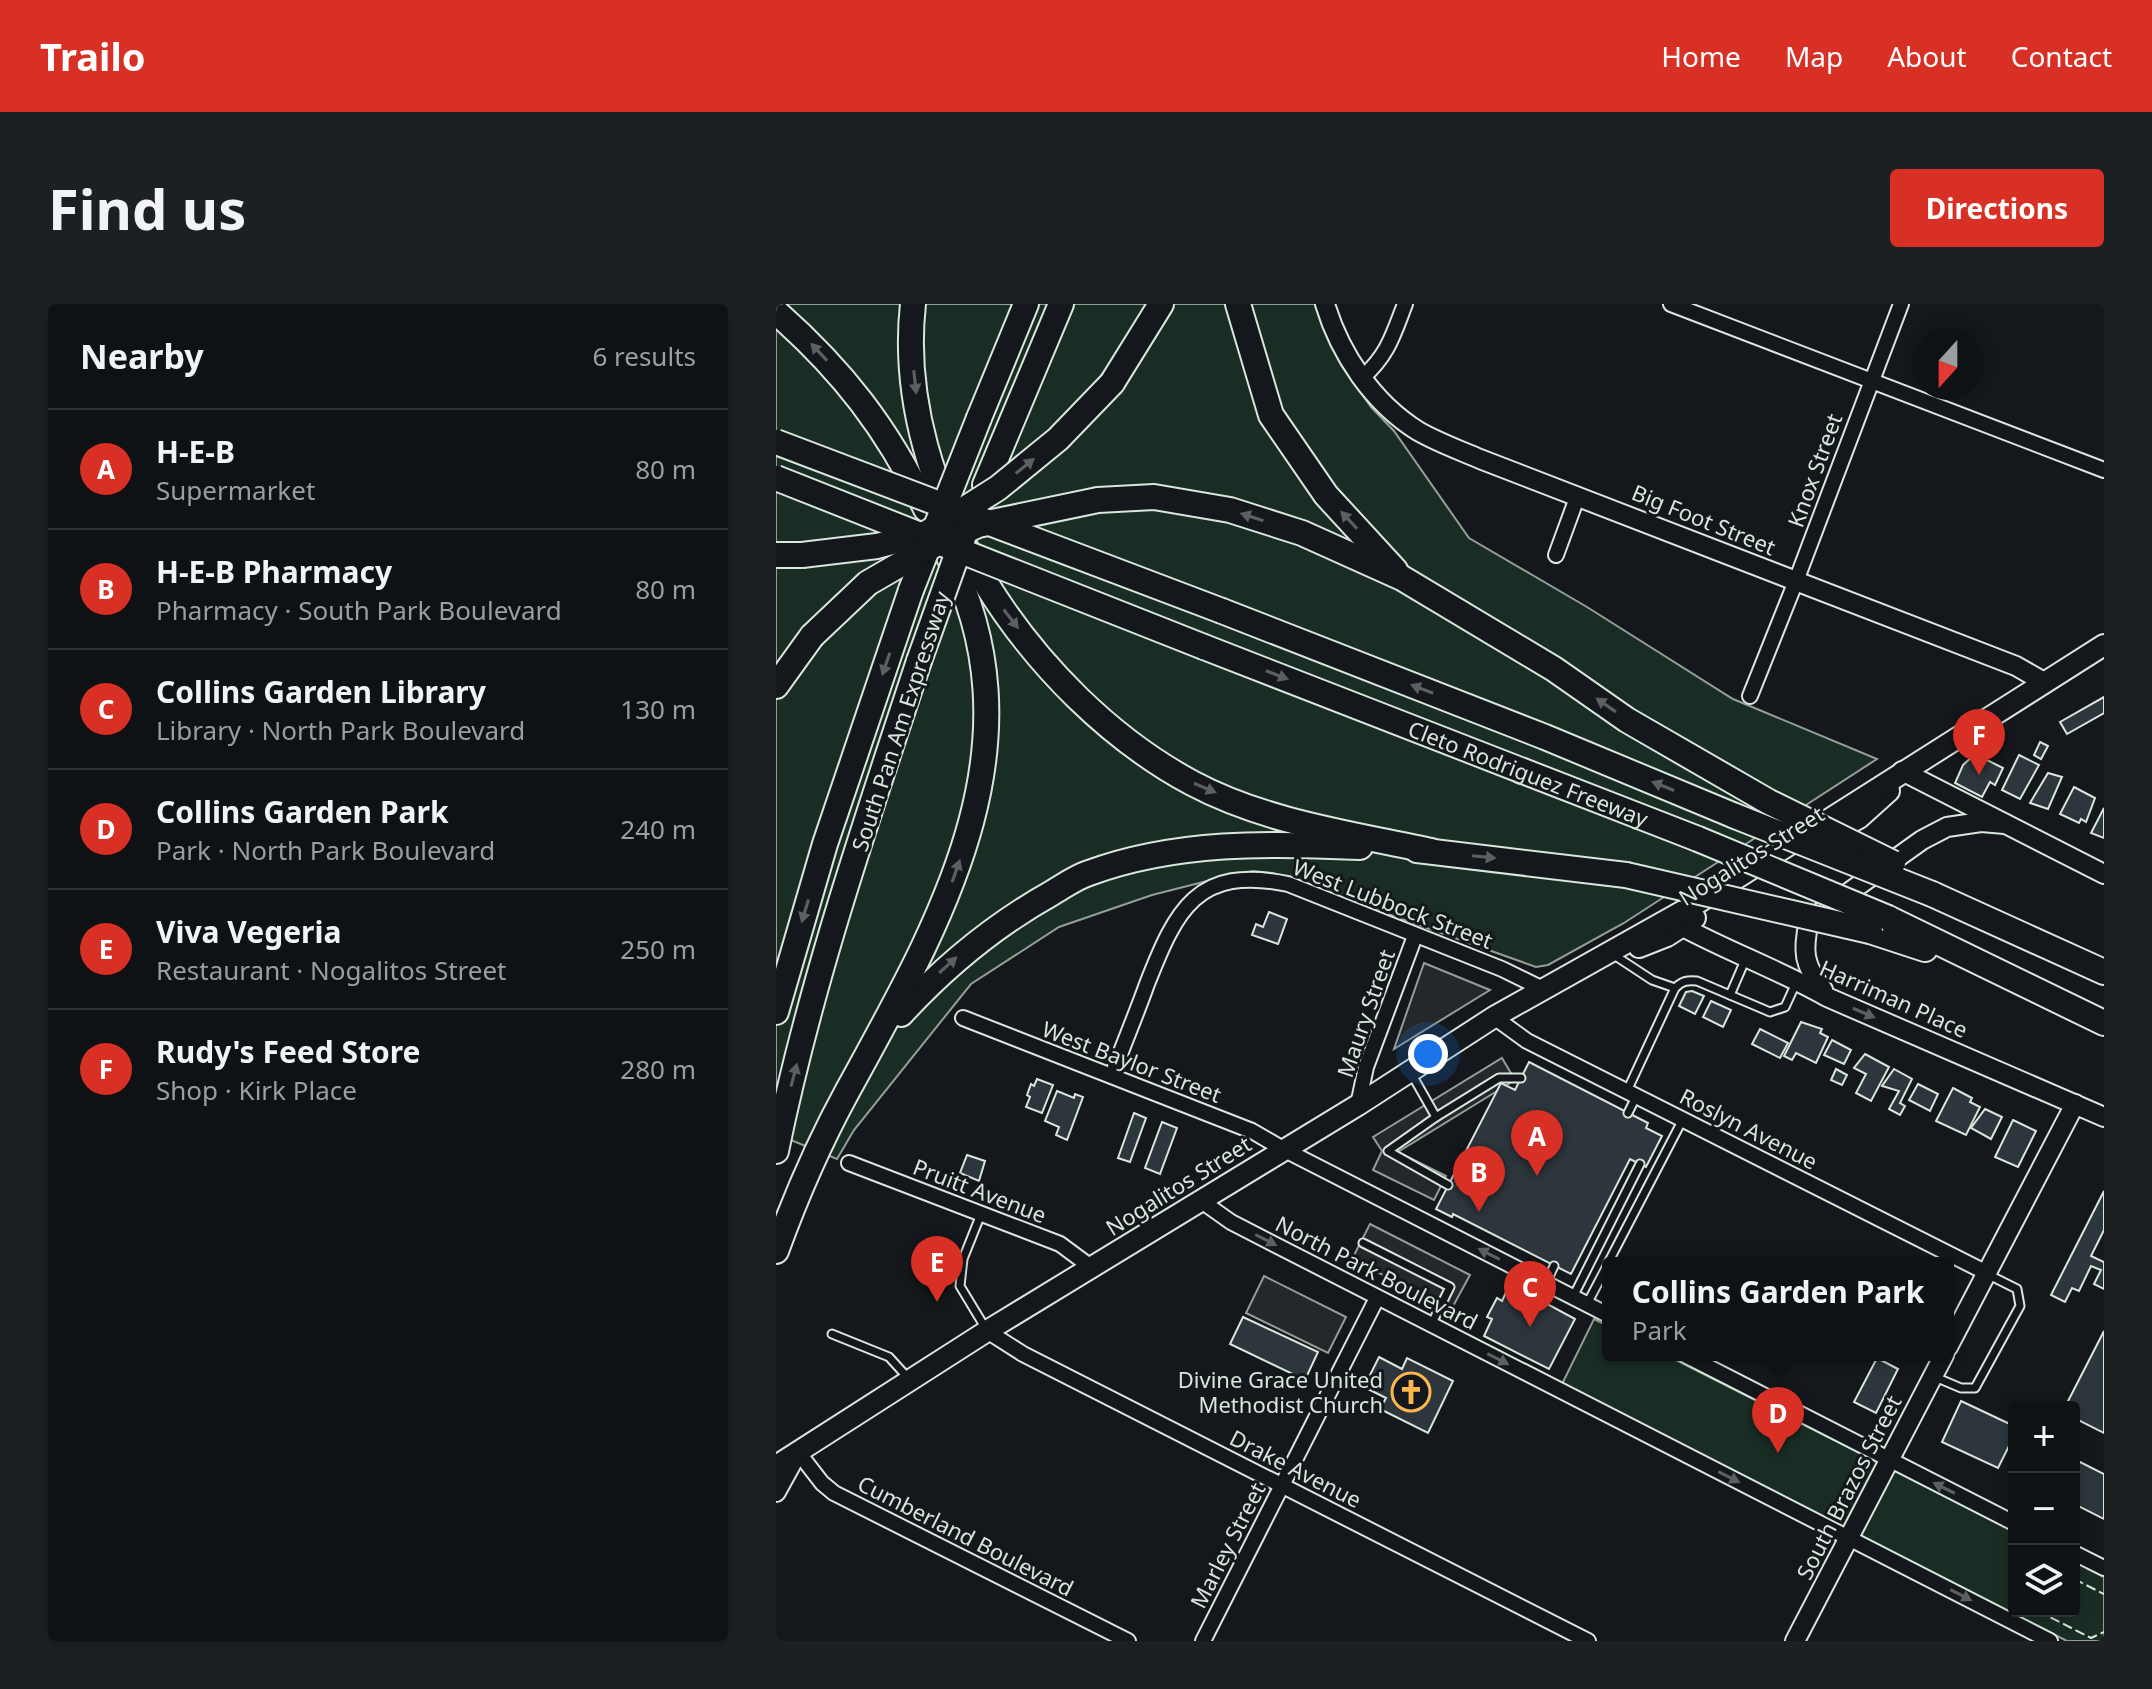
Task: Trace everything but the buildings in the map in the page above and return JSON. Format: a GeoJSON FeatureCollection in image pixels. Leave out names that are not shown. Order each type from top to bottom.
{"type":"FeatureCollection","features":[{"type":"Feature","properties":{"kind":"highway"},"geometry":{"type":"LineString","coordinates":[[913,304],[910,327],[915,389],[934,475],[985,584],[1042,659],[1071,690],[1118,733],[1193,784],[1256,810],[1431,851]]}},
{"type":"Feature","properties":{"kind":"highway","name":"South Pan Am Expressway"},"geometry":{"type":"LineString","coordinates":[[776,1012],[825,844],[911,590],[1026,304]]}},
{"type":"Feature","properties":{"kind":"highway","name":"South Pan Am Expressway"},"geometry":{"type":"LineString","coordinates":[[776,1151],[807,1024],[850,872],[919,661],[961,541],[1061,304]]}},
{"type":"Feature","properties":{"kind":"highway"},"geometry":{"type":"LineString","coordinates":[[776,555],[877,546],[927,533],[998,488],[1058,439],[1112,383],[1161,304]]}},
{"type":"Feature","properties":{"kind":"highway"},"geometry":{"type":"LineString","coordinates":[[1238,304],[1271,415],[1326,495],[1402,578]]}},
{"type":"Feature","properties":{"kind":"highway"},"geometry":{"type":"LineString","coordinates":[[776,312],[810,342],[852,387],[909,474],[965,587],[977,624],[984,667],[986,746],[967,837],[930,937],[847,1091],[810,1167],[776,1251]]}},
{"type":"Feature","properties":{"kind":"highway","name":"Cleto Rodriguez Freeway"},"geometry":{"type":"LineString","coordinates":[[776,442],[1222,611],[1545,737],[1735,816],[1939,891]]}},
{"type":"Feature","properties":{"kind":"highway","name":"Cleto Rodriguez Freeway"},"geometry":{"type":"LineString","coordinates":[[776,478],[1698,839],[1879,925]]}},
{"type":"Feature","properties":{"kind":"highway"},"geometry":{"type":"LineString","coordinates":[[776,686],[812,636],[868,583],[932,546],[978,525],[1098,500],[1154,497],[1230,510],[1302,533],[1402,578],[1554,669],[1627,720],[1769,802],[1939,891],[2104,971]]}},
{"type":"Feature","properties":{"kind":"highway"},"geometry":{"type":"LineString","coordinates":[[875,1043],[933,979],[977,940],[1026,907],[1086,874],[1133,859],[1163,854],[1274,843],[1431,851],[1626,875],[1879,925],[2012,976],[2104,1023]]}},
{"type":"Feature","properties":{"kind":"main road","name":"Big Foot Street"},"geometry":{"type":"LineString","coordinates":[[1325,304],[1342,345],[1362,378],[1393,413],[1419,432],[1480,459],[2016,666],[2044,682]]}},
{"type":"Feature","properties":{"kind":"main road","name":"Nogalitos Street"},"geometry":{"type":"LineString","coordinates":[[776,1466],[987,1331],[1358,1105],[1494,1017],[1609,952],[1638,947],[1674,923],[1859,818],[1889,791],[1902,771],[2104,645]]}},
{"type":"Feature","properties":{"kind":"main road"},"geometry":{"type":"LineString","coordinates":[[1902,771],[2104,874]]}},
{"type":"Feature","properties":{"kind":"main road"},"geometry":{"type":"LineString","coordinates":[[1827,997],[1810,973],[1804,950],[1809,921],[1922,840],[1947,827],[1981,822],[2005,824]]}},
{"type":"Feature","properties":{"kind":"main road","name":"Harriman Place"},"geometry":{"type":"LineString","coordinates":[[1674,923],[1798,980],[1827,997],[2104,1117]]}},
{"type":"Feature","properties":{"kind":"main road"},"geometry":{"type":"LineString","coordinates":[[1954,1336],[2075,1104]]}},
{"type":"Feature","properties":{"kind":"main road","name":"South Brazos Street"},"geometry":{"type":"LineString","coordinates":[[1795,1641],[1941,1361]]}},
{"type":"Feature","properties":{"kind":"main road"},"geometry":{"type":"LineString","coordinates":[[776,1492],[798,1452]]}},
{"type":"Feature","properties":{"kind":"street"},"geometry":{"type":"LineString","coordinates":[[1362,378],[1387,352],[1405,304]]}},
{"type":"Feature","properties":{"kind":"street"},"geometry":{"type":"LineString","coordinates":[[1671,304],[2104,470]]}},
{"type":"Feature","properties":{"kind":"street","name":"Knox Street"},"geometry":{"type":"LineString","coordinates":[[1750,696],[1901,304]]}},
{"type":"Feature","properties":{"kind":"street"},"geometry":{"type":"LineString","coordinates":[[1556,555],[1578,495]]}},
{"type":"Feature","properties":{"kind":"street","name":"West Lubbock Street"},"geometry":{"type":"LineString","coordinates":[[1112,1076],[1167,934],[1183,907],[1222,884],[1250,878],[1288,884],[1502,969],[1543,989]]}},
{"type":"Feature","properties":{"kind":"street","name":"Maury Street"},"geometry":{"type":"LineString","coordinates":[[1358,1105],[1366,1067],[1415,936]]}},
{"type":"Feature","properties":{"kind":"street","name":"Roslyn Avenue"},"geometry":{"type":"LineString","coordinates":[[1494,1017],[1527,1041],[1987,1273]]}},
{"type":"Feature","properties":{"kind":"street","name":"West Baylor Street"},"geometry":{"type":"LineString","coordinates":[[963,1018],[1252,1131],[1602,1312]]}},
{"type":"Feature","properties":{"kind":"street","name":"Pruitt Avenue"},"geometry":{"type":"LineString","coordinates":[[849,1163],[1060,1244],[1091,1267]]}},
{"type":"Feature","properties":{"kind":"street","name":"North Park Boulevard"},"geometry":{"type":"LineString","coordinates":[[1200,1200],[1231,1222],[1377,1298],[2050,1641]]}},
{"type":"Feature","properties":{"kind":"street","name":"Marley Street"},"geometry":{"type":"LineString","coordinates":[[1203,1641],[1377,1298]]}},
{"type":"Feature","properties":{"kind":"street","name":"Drake Avenue"},"geometry":{"type":"LineString","coordinates":[[987,1331],[1023,1354],[1588,1641]]}},
{"type":"Feature","properties":{"kind":"street"},"geometry":{"type":"LineString","coordinates":[[1697,1361],[2008,1520]]}},
{"type":"Feature","properties":{"kind":"street","name":"Cumberland Boulevard"},"geometry":{"type":"LineString","coordinates":[[798,1452],[822,1483],[834,1493],[1128,1641]]}},
{"type":"Feature","properties":{"kind":"street"},"geometry":{"type":"LineString","coordinates":[[2080,1556],[2104,1568]]}},
{"type":"Feature","properties":{"kind":"lane"},"geometry":{"type":"LineString","coordinates":[[1609,952],[1652,980],[1675,988]]}},
{"type":"Feature","properties":{"kind":"lane"},"geometry":{"type":"LineString","coordinates":[[1730,995],[1746,958]]}},
{"type":"Feature","properties":{"kind":"lane"},"geometry":{"type":"LineString","coordinates":[[1628,1113],[1632,1094],[1675,988],[1688,980],[1763,1010],[1778,1012],[1785,1007],[1798,980]]}},
{"type":"Feature","properties":{"kind":"lane"},"geometry":{"type":"LineString","coordinates":[[1410,1071],[1436,1117]]}},
{"type":"Feature","properties":{"kind":"lane"},"geometry":{"type":"LineString","coordinates":[[1448,1185],[1388,1151],[1499,1078],[1521,1078]]}},
{"type":"Feature","properties":{"kind":"lane"},"geometry":{"type":"LineString","coordinates":[[1611,1257],[1683,1119]]}},
{"type":"Feature","properties":{"kind":"lane"},"geometry":{"type":"LineString","coordinates":[[1573,1297],[1640,1164]]}},
{"type":"Feature","properties":{"kind":"lane"},"geometry":{"type":"LineString","coordinates":[[981,1214],[963,1259],[960,1286],[987,1331]]}},
{"type":"Feature","properties":{"kind":"lane"},"geometry":{"type":"LineString","coordinates":[[1363,1243],[1450,1287],[1431,1325]]}},
{"type":"Feature","properties":{"kind":"lane"},"geometry":{"type":"LineString","coordinates":[[1546,1283],[1554,1266]]}},
{"type":"Feature","properties":{"kind":"lane"},"geometry":{"type":"LineString","coordinates":[[1933,1376],[1968,1389],[1979,1384],[2020,1306],[2017,1289],[1987,1273]]}},
{"type":"Feature","properties":{"kind":"lane"},"geometry":{"type":"LineString","coordinates":[[1587,1304],[1602,1275]]}},
{"type":"Feature","properties":{"kind":"lane"},"geometry":{"type":"LineString","coordinates":[[832,1334],[889,1357],[910,1380]]}},
{"type":"Feature","properties":{"kind":"green space"},"geometry":{"type":"Polygon","coordinates":[[[776,304],[1316,304],[1346,371],[1371,407],[1394,431],[1469,538],[1587,607],[1733,699],[1877,759],[1624,923],[1548,965],[1536,967],[1273,873],[1253,871],[1152,895],[1059,927],[971,984],[854,1130],[837,1159],[776,1134],[776,304]]]}},
{"type":"Feature","properties":{"kind":"green space"},"geometry":{"type":"Polygon","coordinates":[[[1594,1319],[1602,1323],[1602,1361],[1678,1361],[2008,1528],[2008,1611],[1562,1384],[1594,1319]]]}},
{"type":"Feature","properties":{"kind":"green space"},"geometry":{"type":"Polygon","coordinates":[[[2080,1564],[2104,1577],[2104,1641],[2067,1641],[2020,1617],[2080,1617],[2080,1564]]]}},
{"type":"Feature","properties":{"kind":"shaded area"},"geometry":{"type":"Polygon","coordinates":[[[1424,963],[1490,990],[1394,1049],[1424,963]]]}},
{"type":"Feature","properties":{"kind":"shaded area"},"geometry":{"type":"Polygon","coordinates":[[[1502,1058],[1515,1080],[1398,1152],[1446,1176],[1434,1200],[1373,1170],[1382,1151],[1373,1137],[1502,1058]]]}},
{"type":"Feature","properties":{"kind":"shaded area"},"geometry":{"type":"Polygon","coordinates":[[[1370,1224],[1470,1275],[1451,1310],[1352,1259],[1370,1224]]]}},
{"type":"Feature","properties":{"kind":"shaded area"},"geometry":{"type":"Polygon","coordinates":[[[1264,1276],[1346,1317],[1328,1353],[1246,1313],[1264,1276]]]}},
{"type":"Feature","properties":{"kind":"fence"},"geometry":{"type":"LineString","coordinates":[[2080,1582],[2104,1594]]}},
{"type":"Feature","properties":{"kind":"fence"},"geometry":{"type":"LineString","coordinates":[[2050,1617],[2091,1638],[2104,1632]]}},
{"type":"Feature","properties":{"kind":"place","name":"Rudy's Feed Store"},"geometry":{"type":"Point","coordinates":[1979,775]}},
{"type":"Feature","properties":{"kind":"place","name":"H-E-B"},"geometry":{"type":"Point","coordinates":[1537,1176]}},
{"type":"Feature","properties":{"kind":"place","name":"H-E-B Pharmacy"},"geometry":{"type":"Point","coordinates":[1479,1212]}},
{"type":"Feature","properties":{"kind":"place","name":"Viva Vegeria"},"geometry":{"type":"Point","coordinates":[937,1302]}},
{"type":"Feature","properties":{"kind":"place","name":"Collins Garden Library"},"geometry":{"type":"Point","coordinates":[1530,1327]}},
{"type":"Feature","properties":{"kind":"place","name":"Divine Grace United Methodist Church"},"geometry":{"type":"Point","coordinates":[1411,1392]}},
{"type":"Feature","properties":{"kind":"place","name":"Collins Garden Park"},"geometry":{"type":"Point","coordinates":[1778,1453]}}]}
